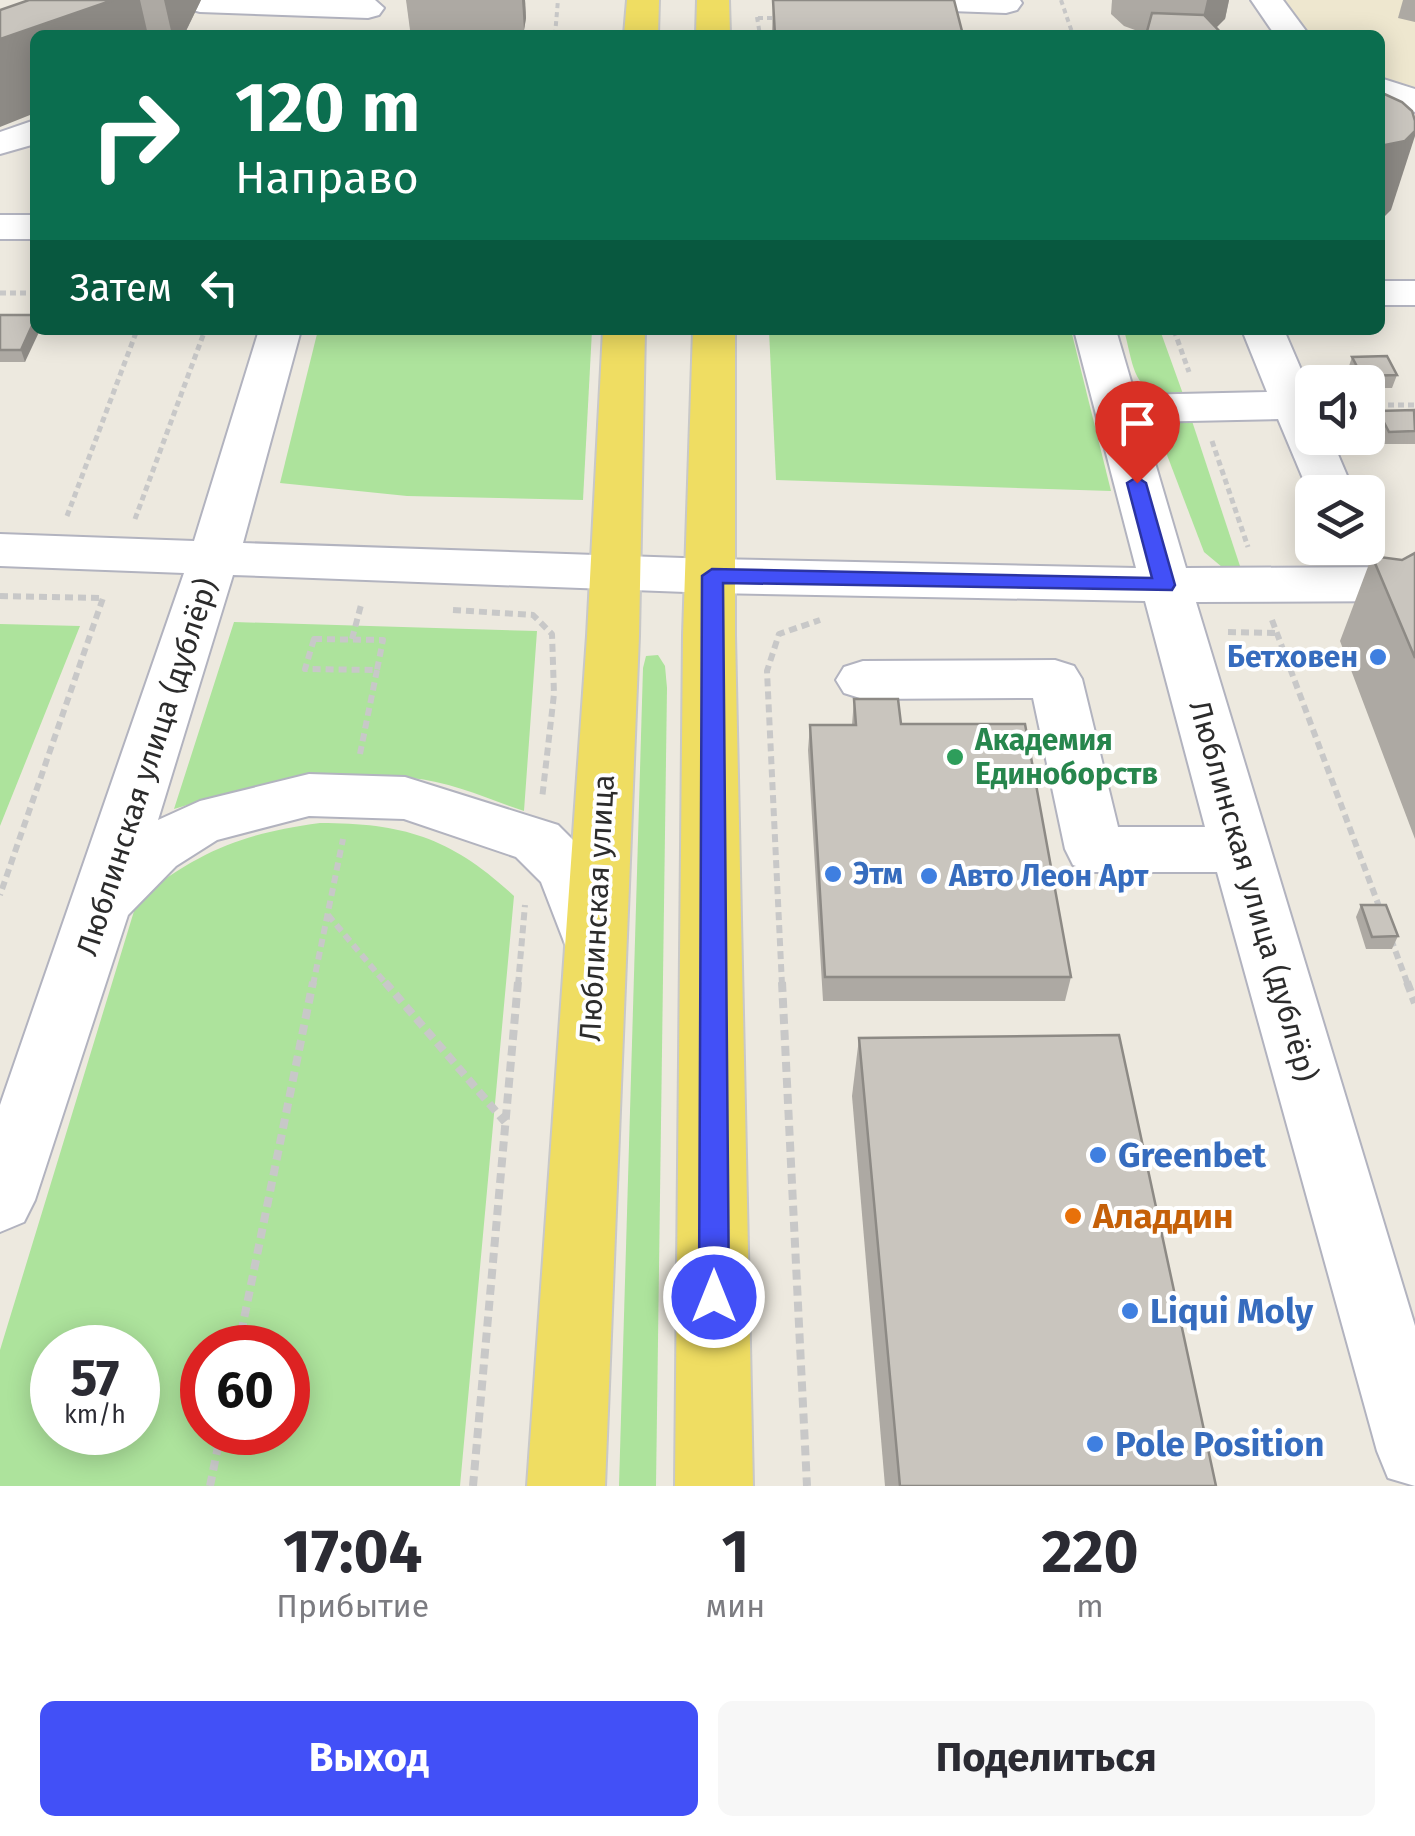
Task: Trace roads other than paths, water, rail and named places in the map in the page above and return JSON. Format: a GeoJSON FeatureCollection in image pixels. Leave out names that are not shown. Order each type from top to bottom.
{"type":"FeatureCollection","features":[{"type":"Feature","properties":{"kind":"main road"},"geometry":{"type":"LineString","coordinates":[[640,30],[642,0]]}},
{"type":"Feature","properties":{"kind":"main road"},"geometry":{"type":"LineString","coordinates":[[713,0],[713,30]]}},
{"type":"Feature","properties":{"kind":"main road","name":"Люблинская улица"},"geometry":{"type":"LineString","coordinates":[[566,1486],[613,636],[624,335]]}},
{"type":"Feature","properties":{"kind":"main road"},"geometry":{"type":"LineString","coordinates":[[714,335],[714,1486]]}},
{"type":"Feature","properties":{"kind":"street"},"geometry":{"type":"LineString","coordinates":[[922,0],[1006,2],[1014,30]]}},
{"type":"Feature","properties":{"kind":"street"},"geometry":{"type":"LineString","coordinates":[[1268,0],[1289,30]]}},
{"type":"Feature","properties":{"kind":"street"},"geometry":{"type":"LineString","coordinates":[[217,30],[221,1],[366,14]]}},
{"type":"Feature","properties":{"kind":"street"},"geometry":{"type":"LineString","coordinates":[[1385,90],[1415,100]]}},
{"type":"Feature","properties":{"kind":"street"},"geometry":{"type":"LineString","coordinates":[[1385,293],[1415,292]]}},
{"type":"Feature","properties":{"kind":"street","name":"Люблинская улица (дублёр)"},"geometry":{"type":"LineString","coordinates":[[0,1200],[216,560],[279,335]]}},
{"type":"Feature","properties":{"kind":"street","name":"Люблинская улица (дублёр)"},"geometry":{"type":"LineString","coordinates":[[1096,335],[1240,850],[1415,1451]]}},
{"type":"Feature","properties":{"kind":"street"},"geometry":{"type":"LineString","coordinates":[[1266,335],[1324,475]]}},
{"type":"Feature","properties":{"kind":"street"},"geometry":{"type":"LineString","coordinates":[[1116,409],[1294,405]]}},
{"type":"Feature","properties":{"kind":"street"},"geometry":{"type":"LineString","coordinates":[[0,550],[712,576],[1165,585],[1415,584]]}},
{"type":"Feature","properties":{"kind":"street"},"geometry":{"type":"LineString","coordinates":[[863,680],[1055,679],[1094,848],[1240,850]]}},
{"type":"Feature","properties":{"kind":"street"},"geometry":{"type":"LineString","coordinates":[[102,907],[155,850],[200,823],[309,795],[405,798],[537,841],[566,870],[594,947]]}},
{"type":"Feature","properties":{"kind":"place","name":"Бетховен"},"geometry":{"type":"Point","coordinates":[1378,657]}},
{"type":"Feature","properties":{"kind":"place","name":"Академия Единоборств"},"geometry":{"type":"Point","coordinates":[955,757]}},
{"type":"Feature","properties":{"kind":"place","name":"Этм"},"geometry":{"type":"Point","coordinates":[833,874]}},
{"type":"Feature","properties":{"kind":"place","name":"Авто Леон Арт"},"geometry":{"type":"Point","coordinates":[929,876]}},
{"type":"Feature","properties":{"kind":"place","name":"Greenbet"},"geometry":{"type":"Point","coordinates":[1098,1155]}},
{"type":"Feature","properties":{"kind":"place","name":"Аладдин"},"geometry":{"type":"Point","coordinates":[1073,1216]}},
{"type":"Feature","properties":{"kind":"place","name":"Liqui Moly"},"geometry":{"type":"Point","coordinates":[1130,1311]}},
{"type":"Feature","properties":{"kind":"place","name":"Pole Position"},"geometry":{"type":"Point","coordinates":[1095,1444]}}]}
